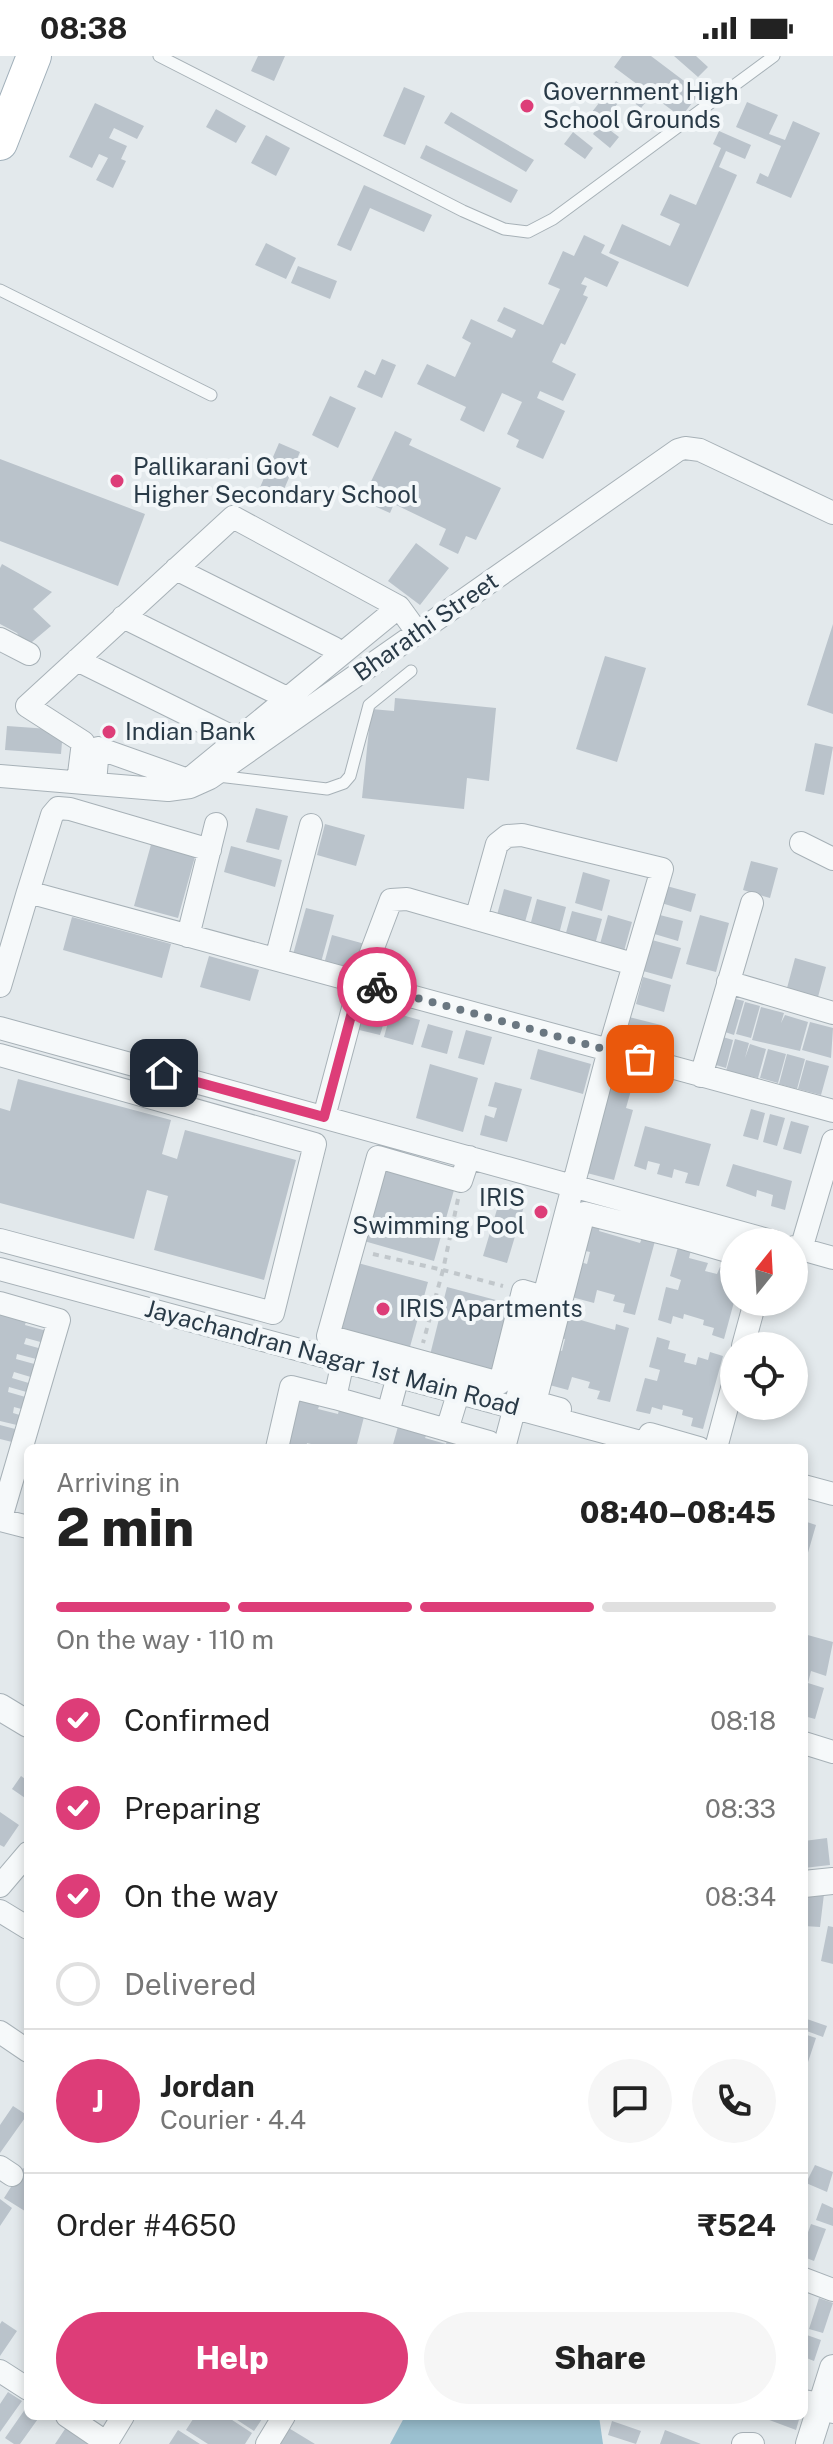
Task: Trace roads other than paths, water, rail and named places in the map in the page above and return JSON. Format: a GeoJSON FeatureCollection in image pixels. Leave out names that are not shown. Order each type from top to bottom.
{"type":"FeatureCollection","features":[{"type":"Feature","properties":{"kind":"main road"},"geometry":{"type":"LineString","coordinates":[[0,143],[34,56]]}},
{"type":"Feature","properties":{"kind":"street","name":"Bharathi Street"},"geometry":{"type":"LineString","coordinates":[[0,776],[168,790],[190,787],[213,776],[678,450],[700,450],[833,513]]}},
{"type":"Feature","properties":{"kind":"street"},"geometry":{"type":"LineString","coordinates":[[399,607],[188,780],[90,745],[27,706],[233,517],[399,607],[417,632]]}},
{"type":"Feature","properties":{"kind":"street"},"geometry":{"type":"LineString","coordinates":[[176,569],[334,648]]}},
{"type":"Feature","properties":{"kind":"street"},"geometry":{"type":"LineString","coordinates":[[123,617],[311,709]]}},
{"type":"Feature","properties":{"kind":"street"},"geometry":{"type":"LineString","coordinates":[[0,639],[29,654]]}},
{"type":"Feature","properties":{"kind":"street"},"geometry":{"type":"LineString","coordinates":[[77,660],[237,739]]}},
{"type":"Feature","properties":{"kind":"street"},"geometry":{"type":"LineString","coordinates":[[87,782],[90,745]]}},
{"type":"Feature","properties":{"kind":"street"},"geometry":{"type":"LineString","coordinates":[[0,986],[52,815],[58,808],[210,850]]}},
{"type":"Feature","properties":{"kind":"street"},"geometry":{"type":"LineString","coordinates":[[188,936],[216,824]]}},
{"type":"Feature","properties":{"kind":"street"},"geometry":{"type":"LineString","coordinates":[[276,959],[311,825]]}},
{"type":"Feature","properties":{"kind":"street"},"geometry":{"type":"LineString","coordinates":[[469,1157],[461,1181],[378,1157],[328,1336],[500,1383],[573,1186],[662,869],[522,835],[507,836],[497,844],[476,919]]}},
{"type":"Feature","properties":{"kind":"street"},"geometry":{"type":"LineString","coordinates":[[801,843],[833,859]]}},
{"type":"Feature","properties":{"kind":"street"},"geometry":{"type":"LineString","coordinates":[[28,892],[833,1111]]}},
{"type":"Feature","properties":{"kind":"street"},"geometry":{"type":"LineString","coordinates":[[324,1117],[360,982],[391,900],[407,899],[633,964]]}},
{"type":"Feature","properties":{"kind":"street"},"geometry":{"type":"LineString","coordinates":[[701,1076],[752,903]]}},
{"type":"Feature","properties":{"kind":"street"},"geometry":{"type":"LineString","coordinates":[[728,982],[833,1013]]}},
{"type":"Feature","properties":{"kind":"street"},"geometry":{"type":"LineString","coordinates":[[0,1028],[573,1186],[682,1227],[720,1246]]}},
{"type":"Feature","properties":{"kind":"street"},"geometry":{"type":"LineString","coordinates":[[0,1055],[315,1144],[273,1313],[0,1240]]}},
{"type":"Feature","properties":{"kind":"street"},"geometry":{"type":"LineString","coordinates":[[805,1228],[833,1141]]}},
{"type":"Feature","properties":{"kind":"street"},"geometry":{"type":"LineString","coordinates":[[685,1444],[535,1402],[584,1213],[720,1233]]}},
{"type":"Feature","properties":{"kind":"street"},"geometry":{"type":"LineString","coordinates":[[808,1251],[833,1258]]}},
{"type":"Feature","properties":{"kind":"street","name":"Jayachandran Nagar 1st Main Road"},"geometry":{"type":"LineString","coordinates":[[0,1269],[645,1444]]}},
{"type":"Feature","properties":{"kind":"street"},"geometry":{"type":"LineString","coordinates":[[142,1307],[149,1280]]}},
{"type":"Feature","properties":{"kind":"street"},"geometry":{"type":"LineString","coordinates":[[505,1444],[533,1294]]}},
{"type":"Feature","properties":{"kind":"street"},"geometry":{"type":"LineString","coordinates":[[0,1303],[59,1320],[3,1511],[0,1510]]}},
{"type":"Feature","properties":{"kind":"street"},"geometry":{"type":"LineString","coordinates":[[335,1398],[343,1361]]}},
{"type":"Feature","properties":{"kind":"street"},"geometry":{"type":"LineString","coordinates":[[388,1413],[398,1376]]}},
{"type":"Feature","properties":{"kind":"street"},"geometry":{"type":"LineString","coordinates":[[278,1444],[291,1387],[488,1444]]}},
{"type":"Feature","properties":{"kind":"street"},"geometry":{"type":"LineString","coordinates":[[447,1430],[458,1394]]}},
{"type":"Feature","properties":{"kind":"street"},"geometry":{"type":"LineString","coordinates":[[717,1444],[724,1420]]}},
{"type":"Feature","properties":{"kind":"street"},"geometry":{"type":"LineString","coordinates":[[808,1487],[833,1494]]}},
{"type":"Feature","properties":{"kind":"street"},"geometry":{"type":"LineString","coordinates":[[0,1520],[24,1526]]}},
{"type":"Feature","properties":{"kind":"street"},"geometry":{"type":"LineString","coordinates":[[0,1707],[24,1722]]}},
{"type":"Feature","properties":{"kind":"street"},"geometry":{"type":"LineString","coordinates":[[808,1744],[833,1752]]}},
{"type":"Feature","properties":{"kind":"street"},"geometry":{"type":"LineString","coordinates":[[0,1886],[24,1858]]}},
{"type":"Feature","properties":{"kind":"street"},"geometry":{"type":"LineString","coordinates":[[808,1884],[833,1881]]}},
{"type":"Feature","properties":{"kind":"street"},"geometry":{"type":"LineString","coordinates":[[0,1911],[24,1926]]}},
{"type":"Feature","properties":{"kind":"street"},"geometry":{"type":"LineString","coordinates":[[0,2032],[24,2048]]}},
{"type":"Feature","properties":{"kind":"street"},"geometry":{"type":"LineString","coordinates":[[808,2281],[833,2290]]}},
{"type":"Feature","properties":{"kind":"street"},"geometry":{"type":"LineString","coordinates":[[809,2444],[833,2368]]}},
{"type":"Feature","properties":{"kind":"street"},"geometry":{"type":"LineString","coordinates":[[0,2371],[24,2386]]}},
{"type":"Feature","properties":{"kind":"street"},"geometry":{"type":"LineString","coordinates":[[73,2420],[106,2443],[120,2420]]}},
{"type":"Feature","properties":{"kind":"street"},"geometry":{"type":"LineString","coordinates":[[267,2444],[282,2420]]}},
{"type":"Feature","properties":{"kind":"street"},"geometry":{"type":"LineString","coordinates":[[743,2444],[753,2444]]}},
{"type":"Feature","properties":{"kind":"lane"},"geometry":{"type":"LineString","coordinates":[[159,56],[463,211],[504,229],[528,232],[553,219],[774,56]]}},
{"type":"Feature","properties":{"kind":"lane"},"geometry":{"type":"LineString","coordinates":[[0,290],[211,395]]}},
{"type":"Feature","properties":{"kind":"lane"},"geometry":{"type":"LineString","coordinates":[[213,776],[327,789],[344,783],[350,776],[369,705],[411,671]]}},
{"type":"Feature","properties":{"kind":"water"},"geometry":{"type":"Polygon","coordinates":[[[403,2420],[600,2420],[603,2444],[390,2444],[403,2420]]]}},
{"type":"Feature","properties":{"kind":"place","name":"Government High School Grounds"},"geometry":{"type":"Point","coordinates":[527,106]}},
{"type":"Feature","properties":{"kind":"place","name":"Pallikarani Govt Higher Secondary School"},"geometry":{"type":"Point","coordinates":[117,481]}},
{"type":"Feature","properties":{"kind":"place","name":"Indian Bank"},"geometry":{"type":"Point","coordinates":[109,732]}},
{"type":"Feature","properties":{"kind":"place","name":"IRIS Swimming Pool"},"geometry":{"type":"Point","coordinates":[541,1212]}},
{"type":"Feature","properties":{"kind":"place","name":"IRIS Apartments"},"geometry":{"type":"Point","coordinates":[383,1309]}}]}
